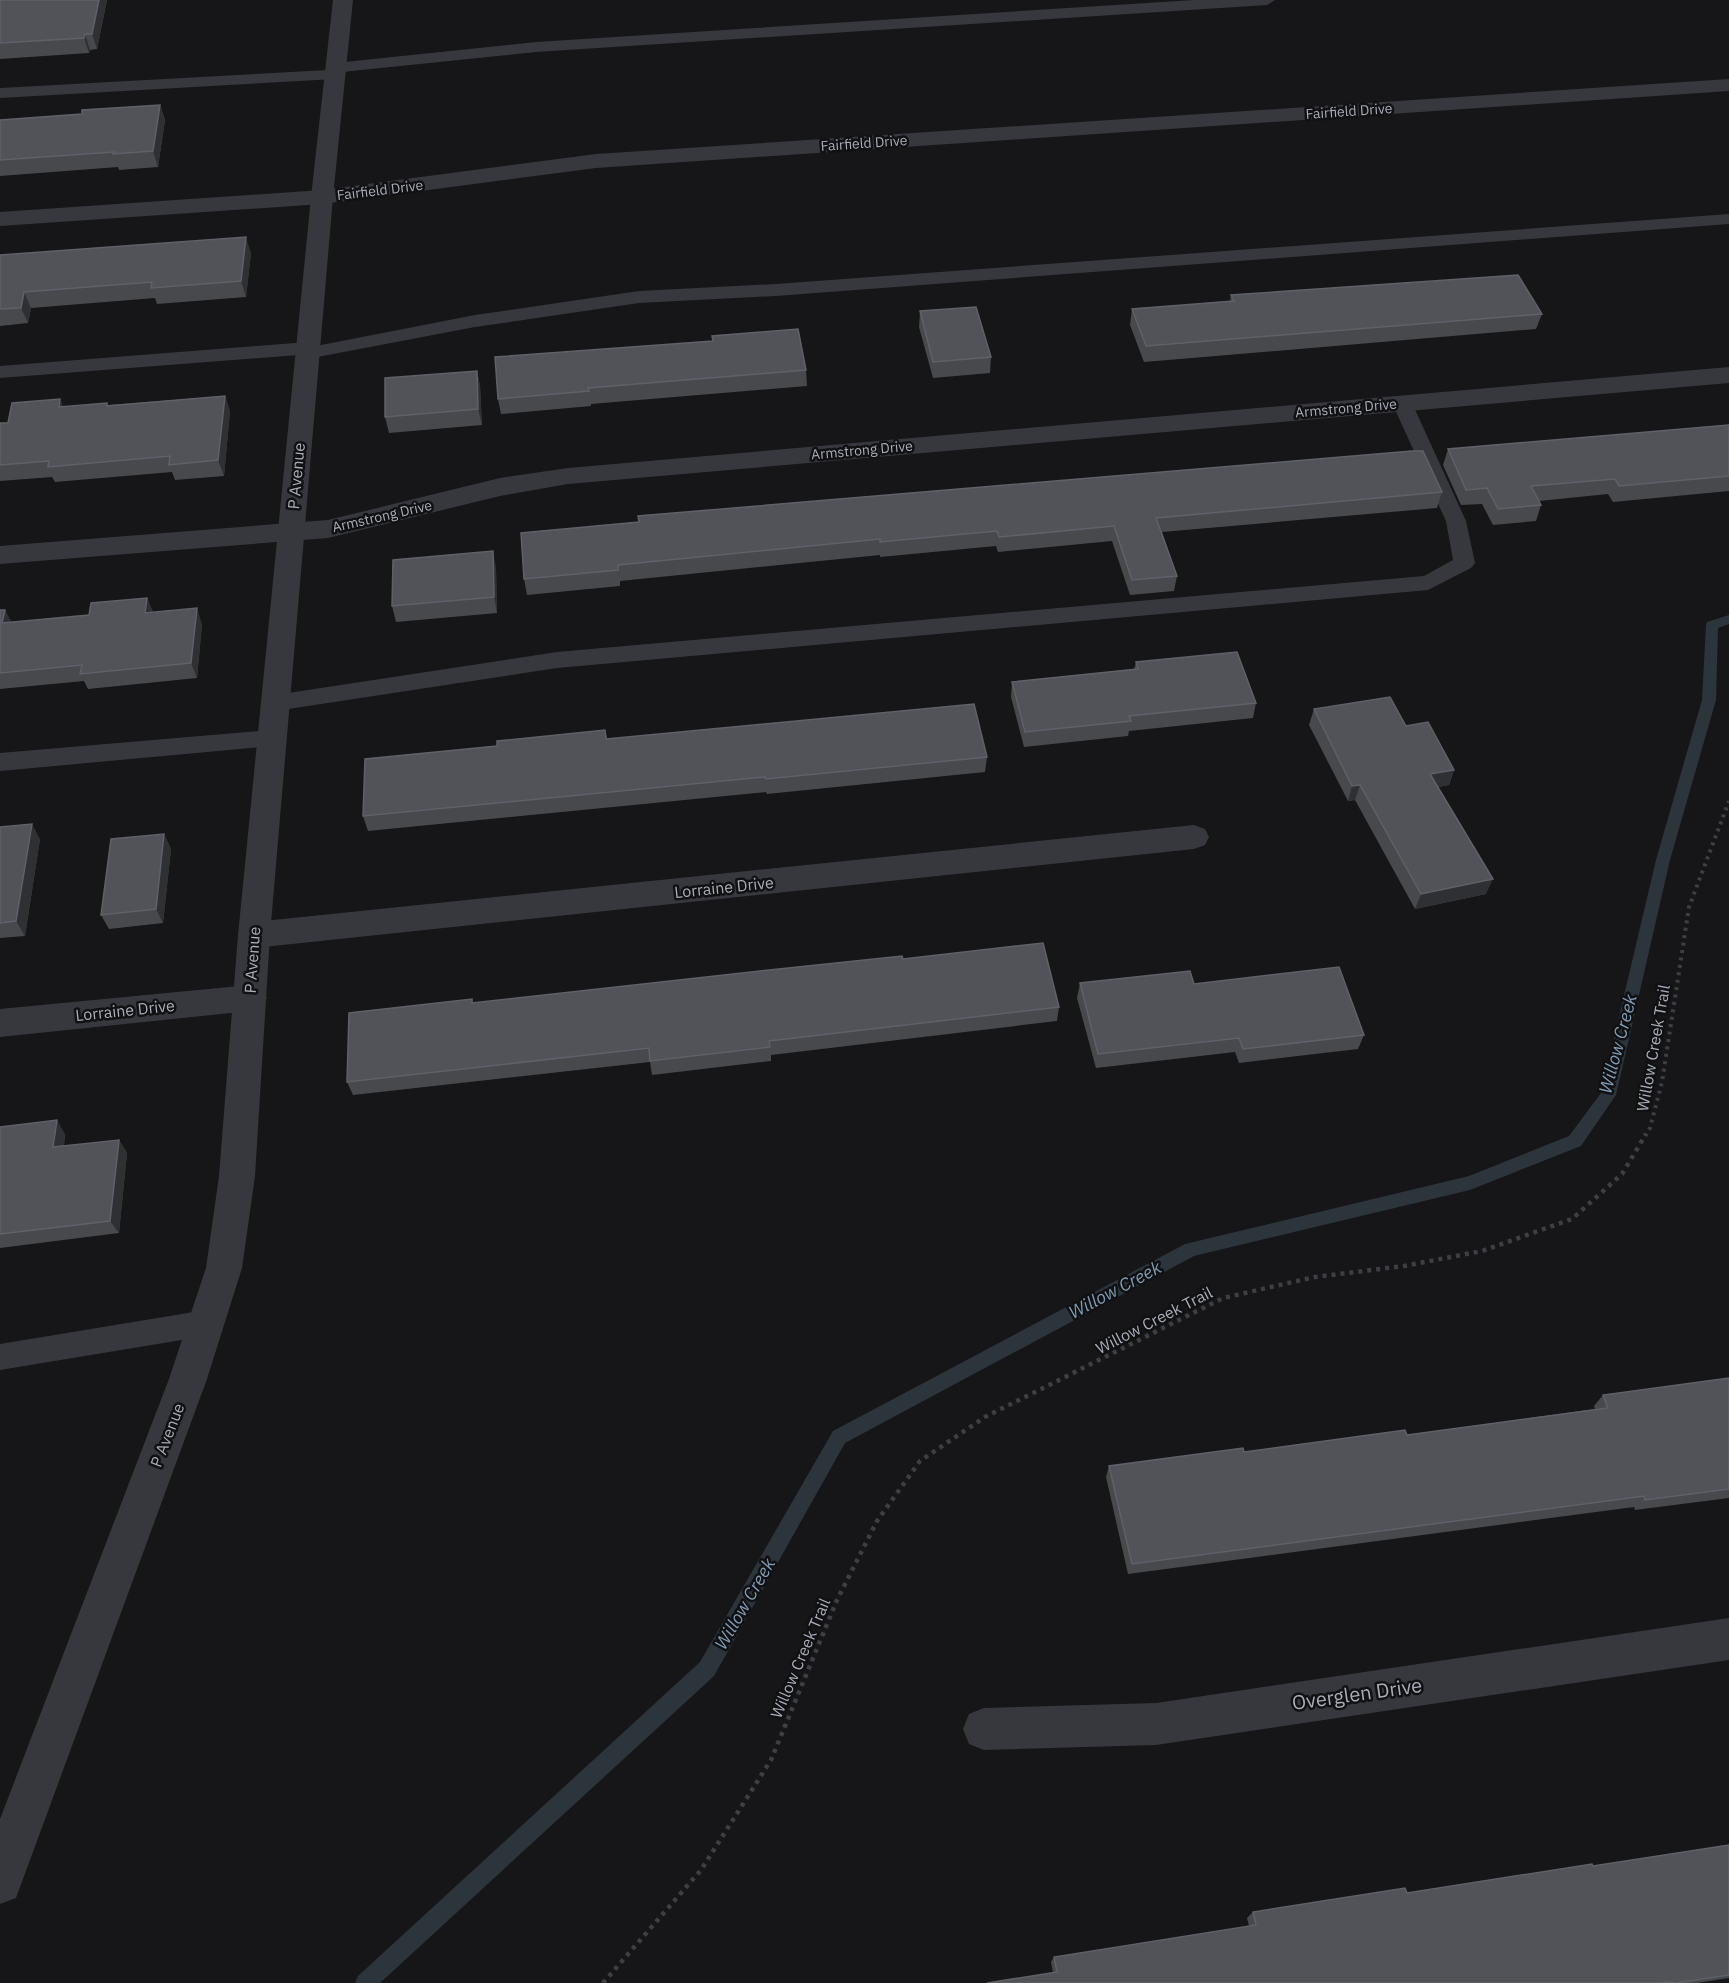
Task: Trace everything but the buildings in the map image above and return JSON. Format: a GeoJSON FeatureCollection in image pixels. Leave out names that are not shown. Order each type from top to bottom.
{"type":"FeatureCollection","features":[{"type":"Feature","properties":{"kind":"street","name":"P Avenue"},"geometry":{"type":"LineString","coordinates":[[0,1882],[14,1806],[188,1379],[224,1268],[237,1176],[254,935],[290,532],[343,0]]}},
{"type":"Feature","properties":{"kind":"street","name":"Fairfield Drive"},"geometry":{"type":"LineString","coordinates":[[0,219],[322,197],[596,161],[1729,85]]}},
{"type":"Feature","properties":{"kind":"street","name":"Armstrong Drive"},"geometry":{"type":"LineString","coordinates":[[0,555],[328,529],[500,487],[568,476],[1729,375]]}},
{"type":"Feature","properties":{"kind":"street","name":"Lorraine Drive"},"geometry":{"type":"LineString","coordinates":[[254,935],[1194,837]]}},
{"type":"Feature","properties":{"kind":"street","name":"Lorraine Drive"},"geometry":{"type":"LineString","coordinates":[[0,1023],[250,998]]}},
{"type":"Feature","properties":{"kind":"street","name":"Overglen Drive"},"geometry":{"type":"LineString","coordinates":[[984,1729],[1156,1724],[1729,1639]]}},
{"type":"Feature","properties":{"kind":"lane"},"geometry":{"type":"LineString","coordinates":[[0,93],[335,71],[536,47],[1267,0]]}},
{"type":"Feature","properties":{"kind":"lane"},"geometry":{"type":"LineString","coordinates":[[0,372],[308,351],[475,321],[639,297],[776,290],[1729,219]]}},
{"type":"Feature","properties":{"kind":"lane"},"geometry":{"type":"LineString","coordinates":[[275,703],[557,660],[1428,583],[1464,563],[1456,521],[1402,403]]}},
{"type":"Feature","properties":{"kind":"lane"},"geometry":{"type":"LineString","coordinates":[[0,762],[272,738]]}},
{"type":"Feature","properties":{"kind":"lane"},"geometry":{"type":"LineString","coordinates":[[0,1357],[206,1323]]}},
{"type":"Feature","properties":{"kind":"path","name":"Willow Creek Trail"},"geometry":{"type":"LineString","coordinates":[[603,1983],[701,1870],[771,1760],[837,1600],[877,1521],[920,1461],[985,1417],[1223,1298],[1315,1277],[1404,1266],[1482,1251],[1572,1219],[1622,1174],[1650,1128],[1662,1082],[1689,907],[1729,801]]}},
{"type":"Feature","properties":{"kind":"waterway","name":"Willow Creek"},"geometry":{"type":"LineString","coordinates":[[365,1983],[707,1669],[839,1437],[1191,1249],[1470,1183],[1575,1141],[1608,1095],[1663,860],[1709,700],[1712,625],[1729,619]]}}]}
